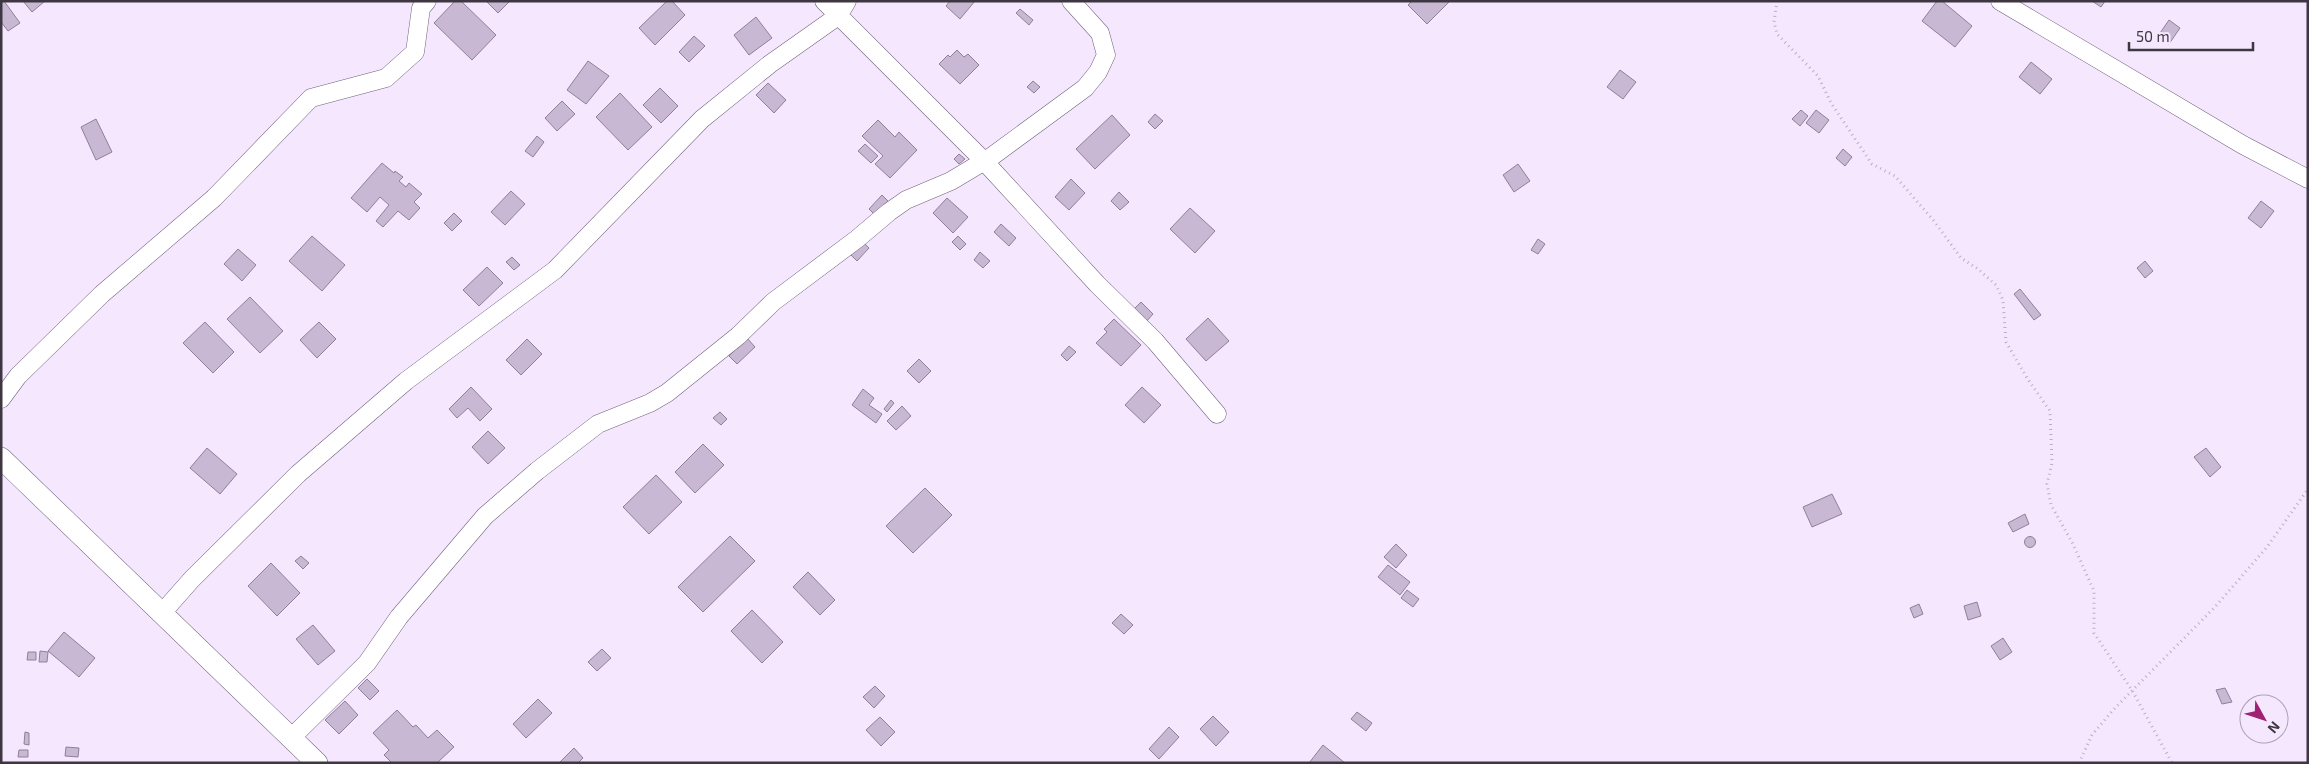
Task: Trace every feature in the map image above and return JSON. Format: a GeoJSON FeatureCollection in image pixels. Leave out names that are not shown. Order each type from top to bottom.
{"type":"FeatureCollection","features":[{"type":"Feature","properties":{"kind":"street"},"geometry":{"type":"LineString","coordinates":[[1,398],[18,376],[102,294],[214,198],[311,98],[386,78],[415,52],[421,8],[428,1]]}},
{"type":"Feature","properties":{"kind":"street"},"geometry":{"type":"LineString","coordinates":[[824,1],[843,9],[1097,284],[1155,341],[1217,414]]}},
{"type":"Feature","properties":{"kind":"street"},"geometry":{"type":"LineString","coordinates":[[291,738],[367,662],[399,617],[485,516],[537,471],[598,424],[650,403],[674,388],[738,336],[773,302],[906,200],[951,181],[984,161],[1085,88],[1098,72],[1106,55],[1100,33],[1071,1]]}},
{"type":"Feature","properties":{"kind":"street"},"geometry":{"type":"LineString","coordinates":[[2000,1],[2226,135],[2308,179]]}},
{"type":"Feature","properties":{"kind":"street"},"geometry":{"type":"LineString","coordinates":[[162,613],[192,579],[298,474],[406,381],[555,270],[702,119],[770,64],[843,9]]}},
{"type":"Feature","properties":{"kind":"street"},"geometry":{"type":"LineString","coordinates":[[1,458],[317,763]]}},
{"type":"Feature","properties":{"kind":"path"},"geometry":{"type":"LineString","coordinates":[[1777,1],[1774,22],[1777,34],[1818,76],[1831,103],[1872,164],[1895,176],[1934,221],[1961,258],[1978,269],[1996,285],[2003,300],[2006,342],[2026,378],[2050,411],[2052,463],[2047,484],[2051,505],[2073,544],[2094,591],[2094,633],[2133,692],[2172,763]]}},
{"type":"Feature","properties":{"kind":"path"},"geometry":{"type":"LineString","coordinates":[[2079,763],[2092,735],[2194,630],[2267,547],[2308,489]]}},
{"type":"Feature","properties":{"kind":"building"},"geometry":{"type":"Polygon","coordinates":[[[4,1],[20,23],[8,31],[1,22],[1,3],[4,1]]]}},
{"type":"Feature","properties":{"kind":"building"},"geometry":{"type":"Polygon","coordinates":[[[23,1],[45,1],[32,12],[23,1]]]}},
{"type":"Feature","properties":{"kind":"building"},"geometry":{"type":"Polygon","coordinates":[[[455,1],[461,1],[496,35],[472,60],[434,23],[455,1]]]}},
{"type":"Feature","properties":{"kind":"building"},"geometry":{"type":"Polygon","coordinates":[[[486,1],[510,1],[498,13],[486,1]]]}},
{"type":"Feature","properties":{"kind":"building"},"geometry":{"type":"Polygon","coordinates":[[[667,1],[672,1],[685,15],[655,45],[639,28],[667,1]]]}},
{"type":"Feature","properties":{"kind":"building"},"geometry":{"type":"Polygon","coordinates":[[[950,1],[975,1],[960,19],[946,6],[950,1]]]}},
{"type":"Feature","properties":{"kind":"building"},"geometry":{"type":"Polygon","coordinates":[[[1412,1],[1450,1],[1427,24],[1408,5],[1412,1]]]}},
{"type":"Feature","properties":{"kind":"building"},"geometry":{"type":"Polygon","coordinates":[[[1937,1],[1942,1],[1972,26],[1955,47],[1922,21],[1937,1]]]}},
{"type":"Feature","properties":{"kind":"building"},"geometry":{"type":"Polygon","coordinates":[[[2092,1],[2105,1],[2101,7],[2092,1]]]}},
{"type":"Feature","properties":{"kind":"building"},"geometry":{"type":"Polygon","coordinates":[[[1020,9],[1033,20],[1029,25],[1016,13],[1020,9]]]}},
{"type":"Feature","properties":{"kind":"building"},"geometry":{"type":"Polygon","coordinates":[[[756,17],[772,38],[749,55],[734,35],[756,17]]]}},
{"type":"Feature","properties":{"kind":"building"},"geometry":{"type":"Polygon","coordinates":[[[2169,20],[2180,28],[2169,44],[2158,36],[2169,20]]]}},
{"type":"Feature","properties":{"kind":"building"},"geometry":{"type":"Polygon","coordinates":[[[694,36],[705,46],[689,62],[679,52],[694,36]]]}},
{"type":"Feature","properties":{"kind":"building"},"geometry":{"type":"Polygon","coordinates":[[[957,50],[964,57],[968,54],[979,65],[960,84],[939,64],[948,55],[950,57],[957,50]]]}},
{"type":"Feature","properties":{"kind":"building"},"geometry":{"type":"Polygon","coordinates":[[[588,61],[609,76],[586,104],[567,90],[588,61]]]}},
{"type":"Feature","properties":{"kind":"building"},"geometry":{"type":"Polygon","coordinates":[[[2031,62],[2052,79],[2040,94],[2019,77],[2031,62]]]}},
{"type":"Feature","properties":{"kind":"building"},"geometry":{"type":"Polygon","coordinates":[[[1620,70],[1636,82],[1623,99],[1607,87],[1620,70]]]}},
{"type":"Feature","properties":{"kind":"building"},"geometry":{"type":"Polygon","coordinates":[[[1033,81],[1040,87],[1034,93],[1027,87],[1033,81]]]}},
{"type":"Feature","properties":{"kind":"building"},"geometry":{"type":"Polygon","coordinates":[[[768,83],[786,100],[774,113],[756,95],[768,83]]]}},
{"type":"Feature","properties":{"kind":"building"},"geometry":{"type":"Polygon","coordinates":[[[660,88],[678,106],[661,123],[643,105],[660,88]]]}},
{"type":"Feature","properties":{"kind":"building"},"geometry":{"type":"Polygon","coordinates":[[[620,93],[652,127],[628,150],[596,117],[620,93]]]}},
{"type":"Feature","properties":{"kind":"building"},"geometry":{"type":"Polygon","coordinates":[[[562,101],[575,114],[557,131],[545,118],[562,101]]]}},
{"type":"Feature","properties":{"kind":"building"},"geometry":{"type":"Polygon","coordinates":[[[1801,110],[1808,116],[1800,126],[1792,119],[1801,110]]]}},
{"type":"Feature","properties":{"kind":"building"},"geometry":{"type":"Polygon","coordinates":[[[1816,110],[1829,120],[1819,133],[1806,123],[1816,110]]]}},
{"type":"Feature","properties":{"kind":"building"},"geometry":{"type":"Polygon","coordinates":[[[1155,114],[1163,121],[1155,129],[1148,122],[1155,114]]]}},
{"type":"Feature","properties":{"kind":"building"},"geometry":{"type":"Polygon","coordinates":[[[1112,115],[1130,135],[1095,169],[1076,149],[1112,115]]]}},
{"type":"Feature","properties":{"kind":"building"},"geometry":{"type":"Polygon","coordinates":[[[96,119],[112,152],[96,160],[81,127],[96,119]]]}},
{"type":"Feature","properties":{"kind":"building"},"geometry":{"type":"Polygon","coordinates":[[[878,120],[895,137],[899,132],[917,150],[890,178],[875,164],[883,156],[862,136],[878,120]]]}},
{"type":"Feature","properties":{"kind":"building"},"geometry":{"type":"Polygon","coordinates":[[[537,136],[544,142],[533,157],[525,151],[537,136]]]}},
{"type":"Feature","properties":{"kind":"building"},"geometry":{"type":"Polygon","coordinates":[[[865,144],[878,156],[871,163],[858,151],[865,144]]]}},
{"type":"Feature","properties":{"kind":"building"},"geometry":{"type":"Polygon","coordinates":[[[1843,149],[1852,157],[1845,166],[1836,158],[1843,149]]]}},
{"type":"Feature","properties":{"kind":"building"},"geometry":{"type":"Polygon","coordinates":[[[959,154],[965,159],[959,164],[954,159],[959,154]]]}},
{"type":"Feature","properties":{"kind":"building"},"geometry":{"type":"Polygon","coordinates":[[[382,163],[394,173],[395,171],[403,177],[399,181],[406,187],[409,183],[422,194],[414,202],[420,208],[409,220],[398,211],[383,227],[376,221],[389,205],[380,197],[367,212],[351,198],[382,163]]]}},
{"type":"Feature","properties":{"kind":"building"},"geometry":{"type":"Polygon","coordinates":[[[1518,164],[1530,181],[1514,192],[1503,175],[1518,164]]]}},
{"type":"Feature","properties":{"kind":"building"},"geometry":{"type":"Polygon","coordinates":[[[1071,179],[1085,193],[1069,210],[1055,197],[1071,179]]]}},
{"type":"Feature","properties":{"kind":"building"},"geometry":{"type":"Polygon","coordinates":[[[511,191],[525,204],[505,225],[491,212],[511,191]]]}},
{"type":"Feature","properties":{"kind":"building"},"geometry":{"type":"Polygon","coordinates":[[[1119,192],[1129,202],[1120,210],[1111,201],[1119,192]]]}},
{"type":"Feature","properties":{"kind":"building"},"geometry":{"type":"Polygon","coordinates":[[[882,195],[893,206],[880,220],[869,209],[882,195]]]}},
{"type":"Feature","properties":{"kind":"building"},"geometry":{"type":"Polygon","coordinates":[[[947,198],[968,217],[953,233],[933,213],[947,198]]]}},
{"type":"Feature","properties":{"kind":"building"},"geometry":{"type":"Polygon","coordinates":[[[2261,201],[2274,211],[2261,228],[2248,218],[2261,201]]]}},
{"type":"Feature","properties":{"kind":"building"},"geometry":{"type":"Polygon","coordinates":[[[1190,208],[1215,231],[1195,253],[1170,229],[1190,208]]]}},
{"type":"Feature","properties":{"kind":"building"},"geometry":{"type":"Polygon","coordinates":[[[454,213],[462,221],[452,231],[444,223],[454,213]]]}},
{"type":"Feature","properties":{"kind":"building"},"geometry":{"type":"Polygon","coordinates":[[[1001,224],[1016,238],[1009,246],[994,232],[1001,224]]]}},
{"type":"Feature","properties":{"kind":"building"},"geometry":{"type":"Polygon","coordinates":[[[312,236],[345,265],[322,291],[289,261],[312,236]]]}},
{"type":"Feature","properties":{"kind":"building"},"geometry":{"type":"Polygon","coordinates":[[[958,236],[966,244],[960,250],[952,242],[958,236]]]}},
{"type":"Feature","properties":{"kind":"building"},"geometry":{"type":"Polygon","coordinates":[[[859,238],[869,248],[857,261],[847,251],[859,238]]]}},
{"type":"Feature","properties":{"kind":"building"},"geometry":{"type":"Polygon","coordinates":[[[1538,239],[1545,244],[1538,254],[1531,250],[1538,239]]]}},
{"type":"Feature","properties":{"kind":"building"},"geometry":{"type":"Polygon","coordinates":[[[238,249],[256,265],[242,281],[224,264],[238,249]]]}},
{"type":"Feature","properties":{"kind":"building"},"geometry":{"type":"Polygon","coordinates":[[[980,252],[990,261],[983,268],[974,260],[980,252]]]}},
{"type":"Feature","properties":{"kind":"building"},"geometry":{"type":"Polygon","coordinates":[[[512,257],[520,265],[514,270],[506,262],[512,257]]]}},
{"type":"Feature","properties":{"kind":"building"},"geometry":{"type":"Polygon","coordinates":[[[2145,261],[2153,271],[2145,278],[2137,268],[2145,261]]]}},
{"type":"Feature","properties":{"kind":"building"},"geometry":{"type":"Polygon","coordinates":[[[487,267],[503,283],[479,306],[463,290],[487,267]]]}},
{"type":"Feature","properties":{"kind":"building"},"geometry":{"type":"Polygon","coordinates":[[[2020,289],[2041,315],[2034,320],[2014,294],[2020,289]]]}},
{"type":"Feature","properties":{"kind":"building"},"geometry":{"type":"Polygon","coordinates":[[[250,297],[283,331],[260,353],[227,319],[250,297]]]}},
{"type":"Feature","properties":{"kind":"building"},"geometry":{"type":"Polygon","coordinates":[[[1141,302],[1153,314],[1146,322],[1133,310],[1141,302]]]}},
{"type":"Feature","properties":{"kind":"building"},"geometry":{"type":"Polygon","coordinates":[[[1208,318],[1229,341],[1206,361],[1186,339],[1208,318]]]}},
{"type":"Feature","properties":{"kind":"building"},"geometry":{"type":"Polygon","coordinates":[[[1114,319],[1141,345],[1121,366],[1096,343],[1107,332],[1104,329],[1114,319]]]}},
{"type":"Feature","properties":{"kind":"building"},"geometry":{"type":"Polygon","coordinates":[[[205,322],[234,352],[213,373],[183,343],[205,322]]]}},
{"type":"Feature","properties":{"kind":"building"},"geometry":{"type":"Polygon","coordinates":[[[319,322],[336,339],[317,358],[300,340],[319,322]]]}},
{"type":"Feature","properties":{"kind":"building"},"geometry":{"type":"Polygon","coordinates":[[[747,338],[755,347],[737,364],[729,356],[747,338]]]}},
{"type":"Feature","properties":{"kind":"building"},"geometry":{"type":"Polygon","coordinates":[[[527,339],[542,354],[521,375],[506,360],[527,339]]]}},
{"type":"Feature","properties":{"kind":"building"},"geometry":{"type":"Polygon","coordinates":[[[1069,346],[1076,352],[1067,361],[1061,355],[1069,346]]]}},
{"type":"Feature","properties":{"kind":"building"},"geometry":{"type":"Polygon","coordinates":[[[919,359],[931,371],[919,383],[907,371],[919,359]]]}},
{"type":"Feature","properties":{"kind":"building"},"geometry":{"type":"Polygon","coordinates":[[[471,387],[492,409],[480,421],[468,408],[457,418],[449,409],[471,387]]]}},
{"type":"Feature","properties":{"kind":"building"},"geometry":{"type":"Polygon","coordinates":[[[1142,387],[1161,405],[1144,423],[1125,405],[1142,387]]]}},
{"type":"Feature","properties":{"kind":"building"},"geometry":{"type":"Polygon","coordinates":[[[863,389],[874,398],[869,405],[882,414],[876,423],[852,405],[863,389]]]}},
{"type":"Feature","properties":{"kind":"building"},"geometry":{"type":"Polygon","coordinates":[[[891,400],[894,403],[887,412],[884,409],[891,400]]]}},
{"type":"Feature","properties":{"kind":"building"},"geometry":{"type":"Polygon","coordinates":[[[902,406],[911,416],[896,430],[887,421],[902,406]]]}},
{"type":"Feature","properties":{"kind":"building"},"geometry":{"type":"Polygon","coordinates":[[[720,412],[727,419],[721,425],[713,418],[720,412]]]}},
{"type":"Feature","properties":{"kind":"building"},"geometry":{"type":"Polygon","coordinates":[[[488,431],[505,448],[488,464],[472,447],[488,431]]]}},
{"type":"Feature","properties":{"kind":"building"},"geometry":{"type":"Polygon","coordinates":[[[703,444],[724,465],[695,493],[675,472],[703,444]]]}},
{"type":"Feature","properties":{"kind":"building"},"geometry":{"type":"Polygon","coordinates":[[[207,448],[237,474],[220,494],[190,468],[207,448]]]}},
{"type":"Feature","properties":{"kind":"building"},"geometry":{"type":"Polygon","coordinates":[[[2206,448],[2221,467],[2210,477],[2194,457],[2206,448]]]}},
{"type":"Feature","properties":{"kind":"building"},"geometry":{"type":"Polygon","coordinates":[[[656,475],[682,502],[649,534],[623,507],[656,475]]]}},
{"type":"Feature","properties":{"kind":"building"},"geometry":{"type":"Polygon","coordinates":[[[925,488],[952,515],[913,553],[886,526],[925,488]]]}},
{"type":"Feature","properties":{"kind":"building"},"geometry":{"type":"Polygon","coordinates":[[[1832,494],[1842,514],[1812,527],[1803,507],[1832,494]]]}},
{"type":"Feature","properties":{"kind":"building"},"geometry":{"type":"Polygon","coordinates":[[[2025,514],[2029,524],[2013,532],[2008,523],[2025,514]]]}},
{"type":"Feature","properties":{"kind":"building"},"geometry":{"type":"Polygon","coordinates":[[[730,536],[755,561],[703,612],[678,587],[730,536]]]}},
{"type":"Feature","properties":{"kind":"building"},"geometry":{"type":"Polygon","coordinates":[[[2030,536],[2036,542],[2030,548],[2024,542],[2030,536]]]}},
{"type":"Feature","properties":{"kind":"building"},"geometry":{"type":"Polygon","coordinates":[[[1396,544],[1407,555],[1396,568],[1384,557],[1396,544]]]}},
{"type":"Feature","properties":{"kind":"building"},"geometry":{"type":"Polygon","coordinates":[[[301,556],[309,563],[303,569],[295,561],[301,556]]]}},
{"type":"Feature","properties":{"kind":"building"},"geometry":{"type":"Polygon","coordinates":[[[271,563],[300,593],[277,616],[248,586],[271,563]]]}},
{"type":"Feature","properties":{"kind":"building"},"geometry":{"type":"Polygon","coordinates":[[[1388,565],[1410,582],[1400,595],[1378,577],[1388,565]]]}},
{"type":"Feature","properties":{"kind":"building"},"geometry":{"type":"Polygon","coordinates":[[[808,572],[835,600],[820,615],[793,587],[808,572]]]}},
{"type":"Feature","properties":{"kind":"building"},"geometry":{"type":"Polygon","coordinates":[[[1407,590],[1419,599],[1413,607],[1401,598],[1407,590]]]}},
{"type":"Feature","properties":{"kind":"building"},"geometry":{"type":"Polygon","coordinates":[[[1977,602],[1981,616],[1968,620],[1964,606],[1977,602]]]}},
{"type":"Feature","properties":{"kind":"building"},"geometry":{"type":"Polygon","coordinates":[[[1919,604],[1923,614],[1914,618],[1910,608],[1919,604]]]}},
{"type":"Feature","properties":{"kind":"building"},"geometry":{"type":"Polygon","coordinates":[[[752,610],[783,642],[762,663],[731,631],[752,610]]]}},
{"type":"Feature","properties":{"kind":"building"},"geometry":{"type":"Polygon","coordinates":[[[1121,614],[1133,625],[1124,634],[1112,623],[1121,614]]]}},
{"type":"Feature","properties":{"kind":"building"},"geometry":{"type":"Polygon","coordinates":[[[313,625],[335,651],[318,665],[296,639],[313,625]]]}},
{"type":"Feature","properties":{"kind":"building"},"geometry":{"type":"Polygon","coordinates":[[[64,632],[95,658],[79,677],[48,651],[64,632]]]}},
{"type":"Feature","properties":{"kind":"building"},"geometry":{"type":"Polygon","coordinates":[[[2003,638],[2012,652],[2000,660],[1991,646],[2003,638]]]}},
{"type":"Feature","properties":{"kind":"building"},"geometry":{"type":"Polygon","coordinates":[[[602,649],[611,658],[597,671],[588,662],[602,649]]]}},
{"type":"Feature","properties":{"kind":"building"},"geometry":{"type":"Polygon","coordinates":[[[40,651],[48,652],[47,662],[39,662],[40,651]]]}},
{"type":"Feature","properties":{"kind":"building"},"geometry":{"type":"Polygon","coordinates":[[[28,652],[36,652],[36,660],[27,660],[28,652]]]}},
{"type":"Feature","properties":{"kind":"building"},"geometry":{"type":"Polygon","coordinates":[[[367,679],[379,691],[370,700],[358,688],[367,679]]]}},
{"type":"Feature","properties":{"kind":"building"},"geometry":{"type":"Polygon","coordinates":[[[875,686],[885,696],[874,708],[863,697],[875,686]]]}},
{"type":"Feature","properties":{"kind":"building"},"geometry":{"type":"Polygon","coordinates":[[[2225,688],[2232,702],[2222,704],[2216,690],[2225,688]]]}},
{"type":"Feature","properties":{"kind":"building"},"geometry":{"type":"Polygon","coordinates":[[[538,699],[552,713],[526,738],[513,724],[538,699]]]}},
{"type":"Feature","properties":{"kind":"building"},"geometry":{"type":"Polygon","coordinates":[[[345,701],[358,715],[339,734],[325,720],[345,701]]]}},
{"type":"Feature","properties":{"kind":"building"},"geometry":{"type":"Polygon","coordinates":[[[397,710],[413,727],[416,725],[428,738],[437,730],[454,747],[437,763],[392,763],[384,755],[389,750],[373,733],[397,710]]]}},
{"type":"Feature","properties":{"kind":"building"},"geometry":{"type":"Polygon","coordinates":[[[1357,712],[1372,723],[1366,731],[1351,719],[1357,712]]]}},
{"type":"Feature","properties":{"kind":"building"},"geometry":{"type":"Polygon","coordinates":[[[1213,716],[1229,732],[1216,746],[1200,729],[1213,716]]]}},
{"type":"Feature","properties":{"kind":"building"},"geometry":{"type":"Polygon","coordinates":[[[880,717],[895,732],[881,746],[866,730],[880,717]]]}},
{"type":"Feature","properties":{"kind":"building"},"geometry":{"type":"Polygon","coordinates":[[[1169,727],[1179,737],[1159,759],[1149,749],[1169,727]]]}},
{"type":"Feature","properties":{"kind":"building"},"geometry":{"type":"Polygon","coordinates":[[[25,732],[29,733],[29,745],[24,744],[25,732]]]}},
{"type":"Feature","properties":{"kind":"building"},"geometry":{"type":"Polygon","coordinates":[[[1323,745],[1345,763],[1309,763],[1323,745]]]}},
{"type":"Feature","properties":{"kind":"building"},"geometry":{"type":"Polygon","coordinates":[[[66,747],[79,748],[78,757],[65,756],[66,747]]]}},
{"type":"Feature","properties":{"kind":"building"},"geometry":{"type":"Polygon","coordinates":[[[574,748],[583,758],[578,763],[559,763],[574,748]]]}},
{"type":"Feature","properties":{"kind":"building"},"geometry":{"type":"Polygon","coordinates":[[[19,750],[28,750],[28,757],[18,757],[19,750]]]}}]}
